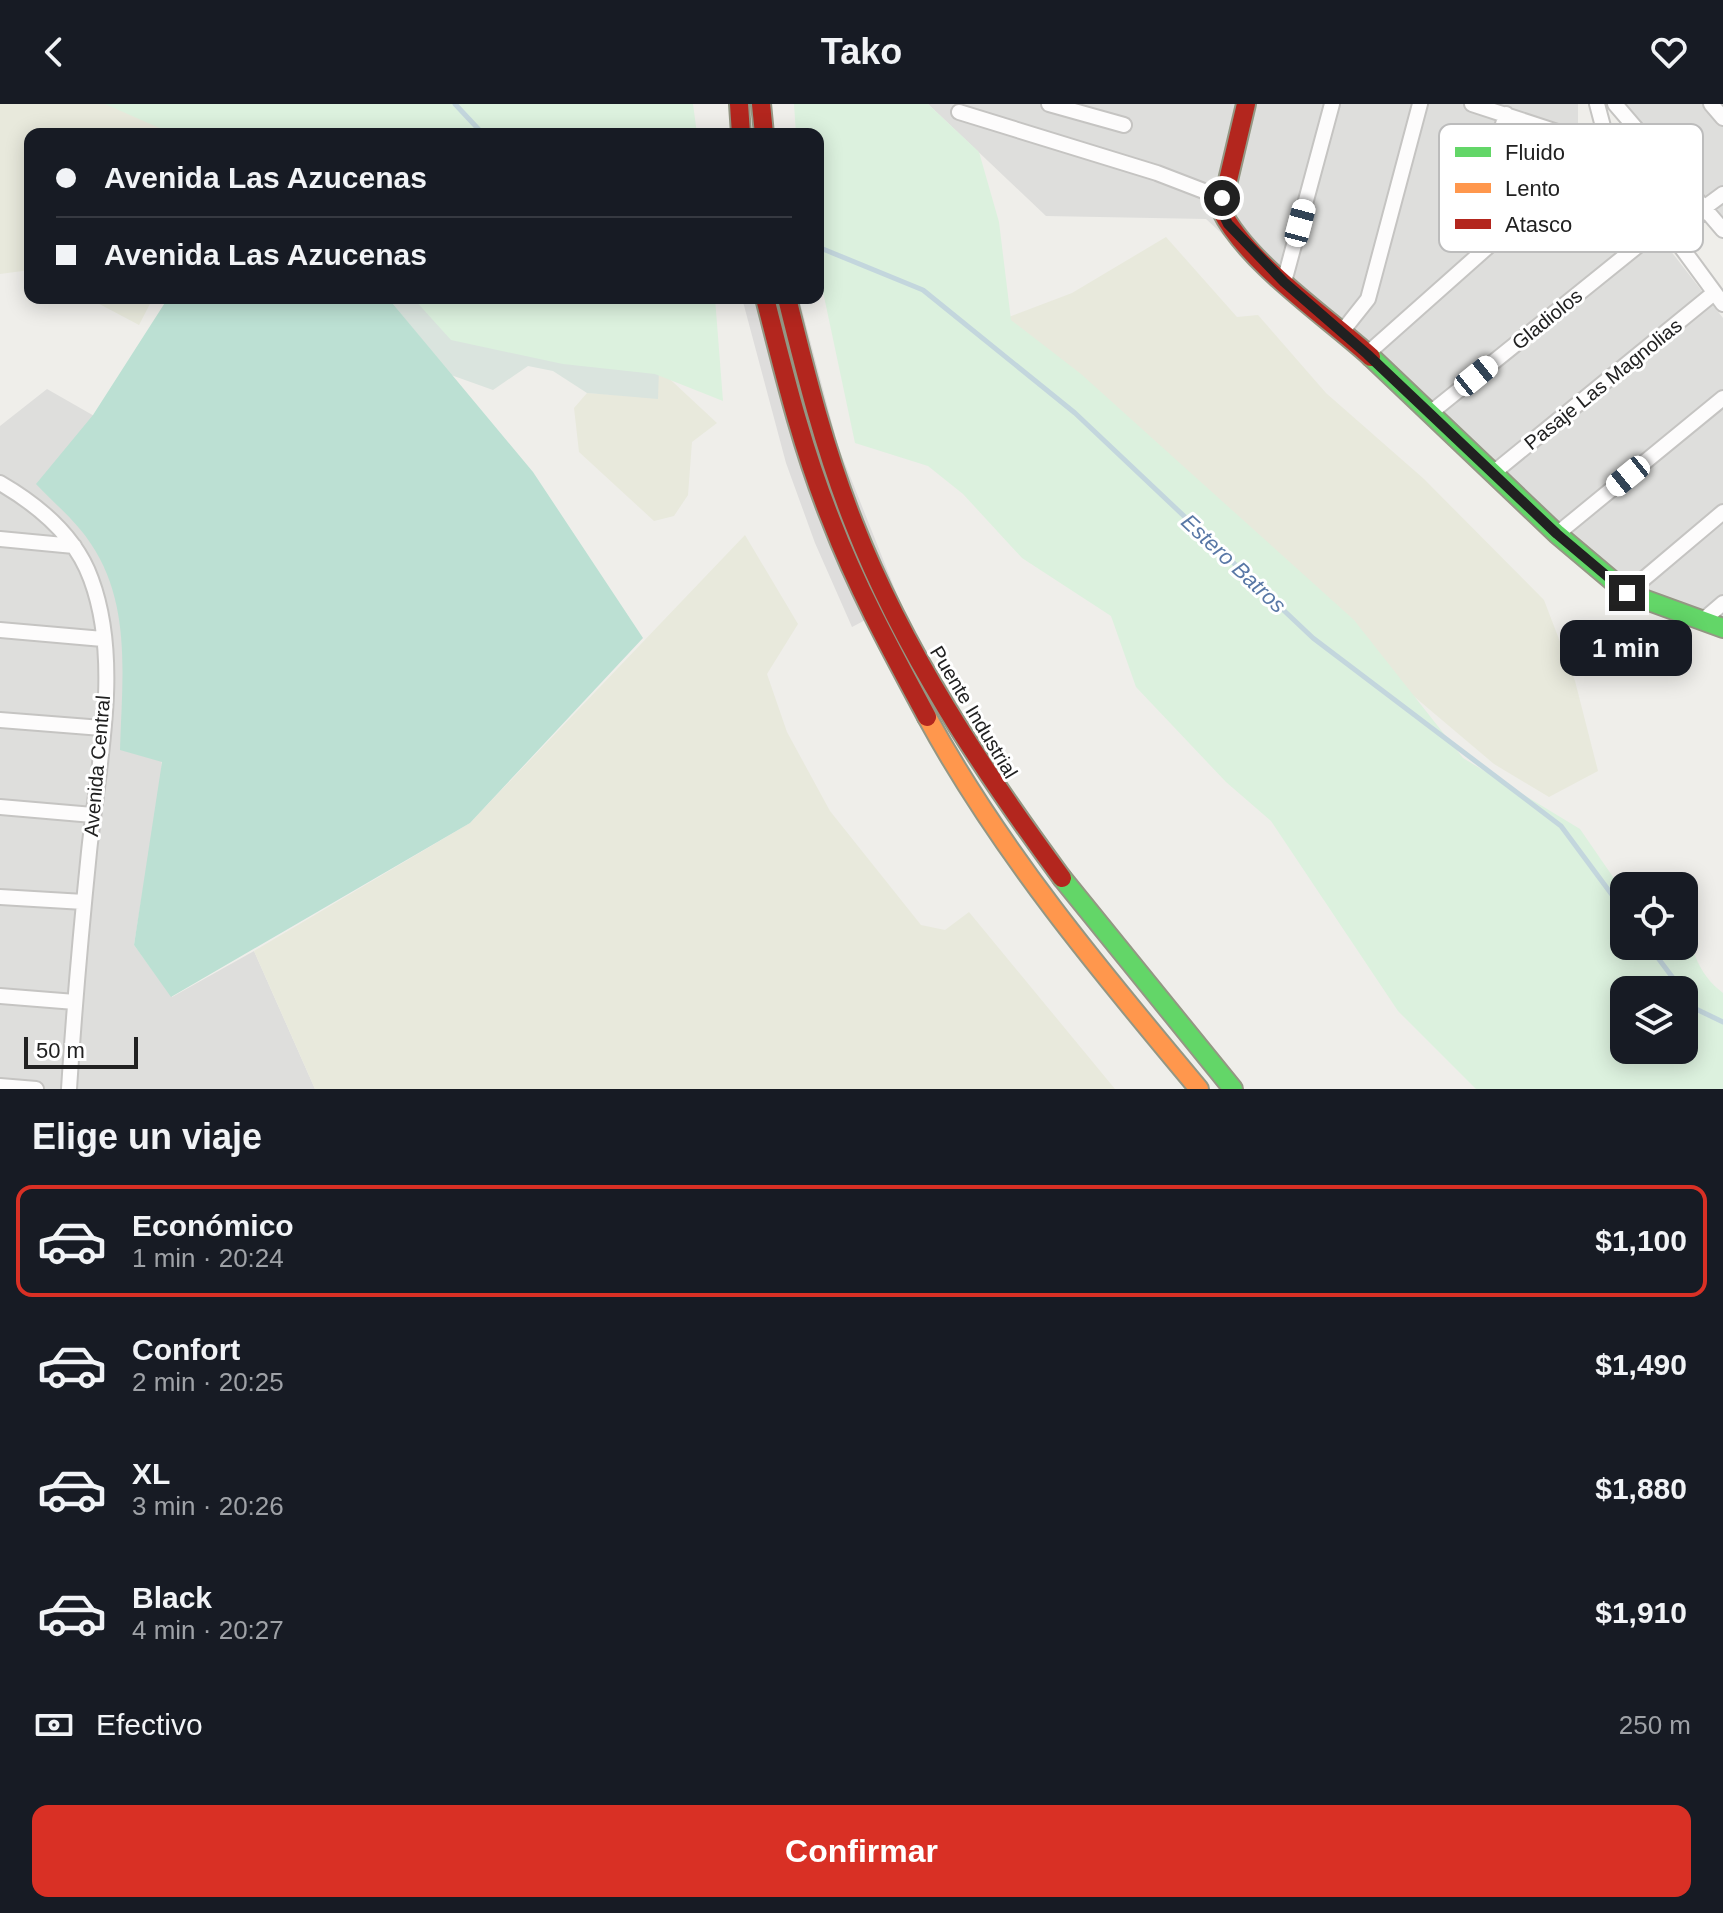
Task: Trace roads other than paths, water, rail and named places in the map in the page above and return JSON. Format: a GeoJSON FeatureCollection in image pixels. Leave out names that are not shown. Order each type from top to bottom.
{"type":"FeatureCollection","features":[{"type":"Feature","properties":{"kind":"main road"},"geometry":{"type":"LineString","coordinates":[[739,104],[741,128]]}},
{"type":"Feature","properties":{"kind":"main road"},"geometry":{"type":"LineString","coordinates":[[761,104],[763,128]]}},
{"type":"Feature","properties":{"kind":"main road"},"geometry":{"type":"LineString","coordinates":[[1246,104],[1223,208],[1284,282],[1367,354],[1557,534],[1627,593],[1723,628]]}},
{"type":"Feature","properties":{"kind":"main road"},"geometry":{"type":"LineString","coordinates":[[767,304],[803,444],[832,527],[871,617],[923,715],[1006,844],[1145,1026],[1199,1089]]}},
{"type":"Feature","properties":{"kind":"main road","name":"Puente Industrial"},"geometry":{"type":"LineString","coordinates":[[789,304],[826,450],[856,531],[889,608],[958,732],[1019,824],[1100,932],[1233,1089]]}},
{"type":"Feature","properties":{"kind":"street"},"geometry":{"type":"LineString","coordinates":[[1049,104],[1124,125]]}},
{"type":"Feature","properties":{"kind":"street"},"geometry":{"type":"LineString","coordinates":[[1284,282],[1332,104]]}},
{"type":"Feature","properties":{"kind":"street"},"geometry":{"type":"LineString","coordinates":[[1341,333],[1368,299],[1420,104]]}},
{"type":"Feature","properties":{"kind":"street"},"geometry":{"type":"LineString","coordinates":[[1472,104],[1535,124]]}},
{"type":"Feature","properties":{"kind":"street"},"geometry":{"type":"LineString","coordinates":[[1597,104],[1602,124]]}},
{"type":"Feature","properties":{"kind":"street"},"geometry":{"type":"LineString","coordinates":[[1615,104],[1632,124]]}},
{"type":"Feature","properties":{"kind":"street"},"geometry":{"type":"LineString","coordinates":[[1711,104],[1723,118]]}},
{"type":"Feature","properties":{"kind":"street"},"geometry":{"type":"LineString","coordinates":[[959,112],[1157,173],[1223,208]]}},
{"type":"Feature","properties":{"kind":"street"},"geometry":{"type":"LineString","coordinates":[[1503,124],[1506,114]]}},
{"type":"Feature","properties":{"kind":"street"},"geometry":{"type":"LineString","coordinates":[[1723,194],[1704,208],[1723,230]]}},
{"type":"Feature","properties":{"kind":"street"},"geometry":{"type":"LineString","coordinates":[[1367,354],[1482,252]]}},
{"type":"Feature","properties":{"kind":"street","name":"Gladiolos"},"geometry":{"type":"LineString","coordinates":[[1429,414],[1630,252]]}},
{"type":"Feature","properties":{"kind":"street"},"geometry":{"type":"LineString","coordinates":[[1686,252],[1718,299]]}},
{"type":"Feature","properties":{"kind":"street","name":"Pasaje Las Magnolias"},"geometry":{"type":"LineString","coordinates":[[1492,474],[1718,299]]}},
{"type":"Feature","properties":{"kind":"street"},"geometry":{"type":"LineString","coordinates":[[1557,534],[1723,398]]}},
{"type":"Feature","properties":{"kind":"street","name":"Avenida Central"},"geometry":{"type":"LineString","coordinates":[[0,483],[44,514],[74,546],[95,591],[103,639],[102,728],[69,1089]]}},
{"type":"Feature","properties":{"kind":"street"},"geometry":{"type":"LineString","coordinates":[[1627,593],[1723,512]]}},
{"type":"Feature","properties":{"kind":"street"},"geometry":{"type":"LineString","coordinates":[[0,539],[74,546]]}},
{"type":"Feature","properties":{"kind":"street"},"geometry":{"type":"LineString","coordinates":[[1702,621],[1723,603]]}},
{"type":"Feature","properties":{"kind":"street"},"geometry":{"type":"LineString","coordinates":[[0,630],[103,639]]}},
{"type":"Feature","properties":{"kind":"street"},"geometry":{"type":"LineString","coordinates":[[0,720],[102,728]]}},
{"type":"Feature","properties":{"kind":"street"},"geometry":{"type":"LineString","coordinates":[[0,807],[93,815]]}},
{"type":"Feature","properties":{"kind":"street"},"geometry":{"type":"LineString","coordinates":[[0,897],[84,902]]}},
{"type":"Feature","properties":{"kind":"street"},"geometry":{"type":"LineString","coordinates":[[0,996],[75,1002]]}},
{"type":"Feature","properties":{"kind":"street"},"geometry":{"type":"LineString","coordinates":[[0,1086],[36,1089]]}},
{"type":"Feature","properties":{"kind":"waterway","name":"Estero Batros"},"geometry":{"type":"LineString","coordinates":[[455,104],[477,128]]}},
{"type":"Feature","properties":{"kind":"waterway","name":"Estero Batros"},"geometry":{"type":"LineString","coordinates":[[824,249],[923,290],[1075,413],[1313,638],[1561,826],[1610,892]]}},
{"type":"Feature","properties":{"kind":"waterway","name":"Estero Batros"},"geometry":{"type":"LineString","coordinates":[[1660,960],[1672,976]]}},
{"type":"Feature","properties":{"kind":"waterway","name":"Estero Batros"},"geometry":{"type":"LineString","coordinates":[[1698,1010],[1723,1022]]}}]}
